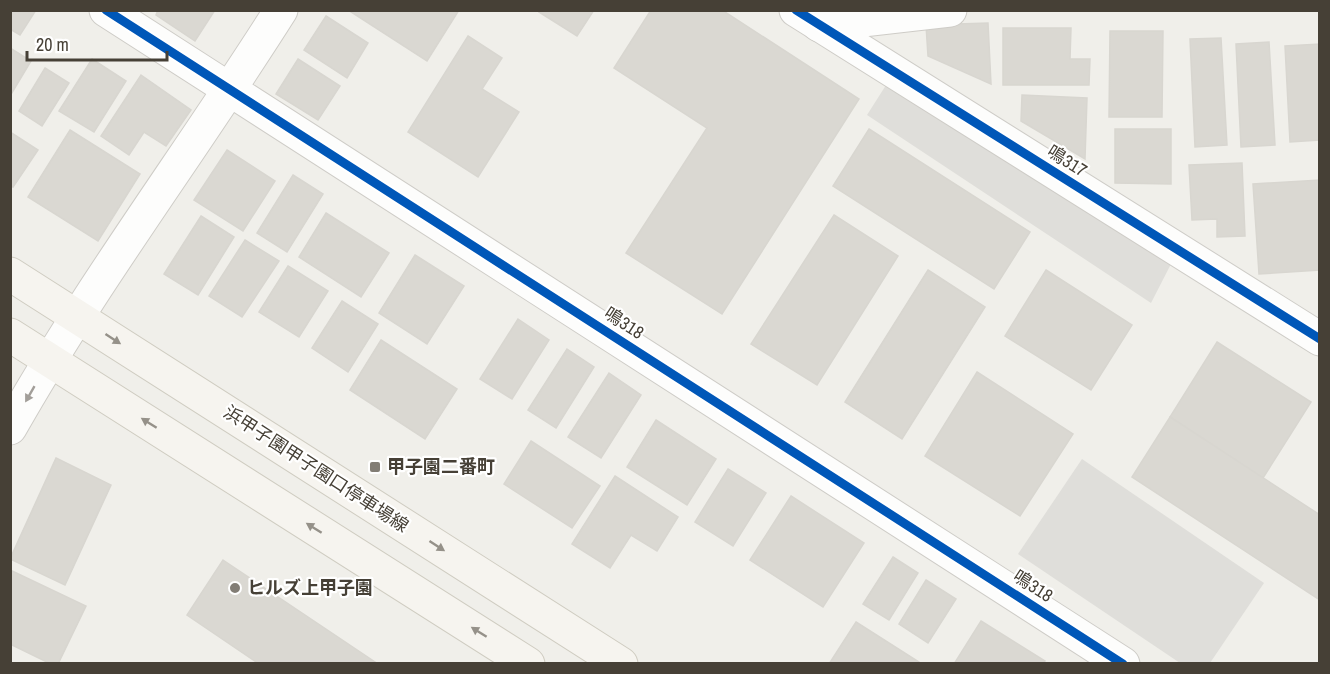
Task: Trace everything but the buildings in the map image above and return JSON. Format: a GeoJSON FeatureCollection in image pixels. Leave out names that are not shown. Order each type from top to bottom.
{"type":"FeatureCollection","features":[{"type":"Feature","properties":{"kind":"main road","name":"浜甲子園甲子園口停車場線"},"geometry":{"type":"LineString","coordinates":[[10,274],[621,663]]}},
{"type":"Feature","properties":{"kind":"main road"},"geometry":{"type":"LineString","coordinates":[[10,335],[528,663]]}},
{"type":"Feature","properties":{"kind":"street","name":"鳴318"},"geometry":{"type":"LineString","coordinates":[[106,10],[1124,663]]}},
{"type":"Feature","properties":{"kind":"street"},"geometry":{"type":"LineString","coordinates":[[10,428],[105,273],[231,89],[281,10]]}},
{"type":"Feature","properties":{"kind":"street"},"geometry":{"type":"LineString","coordinates":[[811,15],[950,10]]}},
{"type":"Feature","properties":{"kind":"street","name":"鳴317"},"geometry":{"type":"LineString","coordinates":[[811,15],[1320,339]]}},
{"type":"Feature","properties":{"kind":"shaded area"},"geometry":{"type":"Polygon","coordinates":[[[888,82],[1060,195],[1171,264],[1151,303],[867,115],[888,82]]]}},
{"type":"Feature","properties":{"kind":"shaded area"},"geometry":{"type":"Polygon","coordinates":[[[1082,459],[1264,583],[1210,663],[1180,663],[1018,554],[1082,459]]]}},
{"type":"Feature","properties":{"kind":"cycle path"},"geometry":{"type":"LineString","coordinates":[[106,10],[1123,664]]}},
{"type":"Feature","properties":{"kind":"cycle path"},"geometry":{"type":"LineString","coordinates":[[796,10],[1320,339]]}},
{"type":"Feature","properties":{"kind":"place","name":"甲子園二番町"},"geometry":{"type":"Point","coordinates":[375,467]}},
{"type":"Feature","properties":{"kind":"place","name":"ヒルズ上甲子園"},"geometry":{"type":"Point","coordinates":[235,588]}}]}
